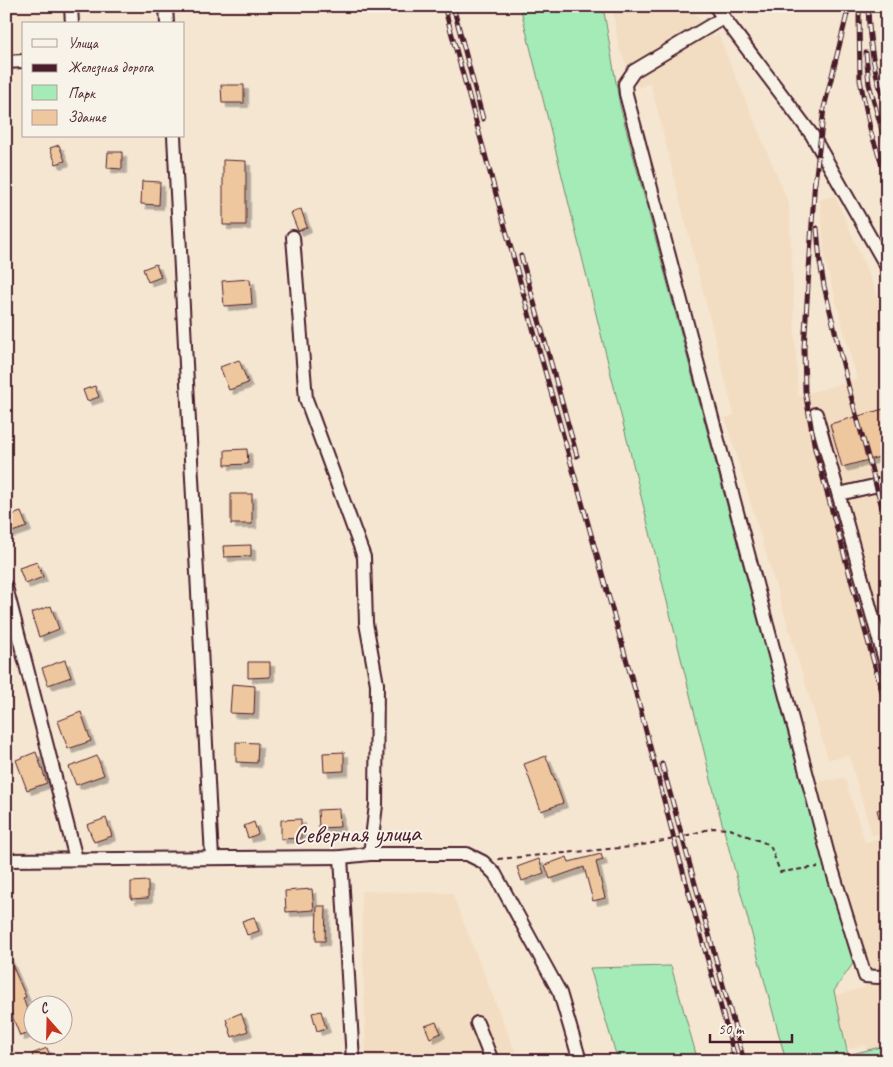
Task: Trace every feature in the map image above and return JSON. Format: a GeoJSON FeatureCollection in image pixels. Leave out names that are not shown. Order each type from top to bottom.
{"type":"FeatureCollection","features":[{"type":"Feature","properties":{"kind":"street"},"geometry":{"type":"LineString","coordinates":[[71,6],[72,22]]}},
{"type":"Feature","properties":{"kind":"street"},"geometry":{"type":"LineString","coordinates":[[166,6],[167,22]]}},
{"type":"Feature","properties":{"kind":"street"},"geometry":{"type":"LineString","coordinates":[[715,6],[812,135],[887,267]]}},
{"type":"Feature","properties":{"kind":"street"},"geometry":{"type":"LineString","coordinates":[[723,18],[634,71],[625,84],[626,94],[831,866],[865,976],[878,977],[887,975]]}},
{"type":"Feature","properties":{"kind":"street"},"geometry":{"type":"LineString","coordinates":[[6,62],[22,61]]}},
{"type":"Feature","properties":{"kind":"street"},"geometry":{"type":"LineString","coordinates":[[174,138],[212,858]]}},
{"type":"Feature","properties":{"kind":"street"},"geometry":{"type":"LineString","coordinates":[[293,237],[306,399],[364,557],[366,623],[377,684],[376,805],[370,854]]}},
{"type":"Feature","properties":{"kind":"street"},"geometry":{"type":"LineString","coordinates":[[816,414],[887,668]]}},
{"type":"Feature","properties":{"kind":"street"},"geometry":{"type":"LineString","coordinates":[[839,494],[887,483]]}},
{"type":"Feature","properties":{"kind":"street"},"geometry":{"type":"LineString","coordinates":[[6,587],[76,859]]}},
{"type":"Feature","properties":{"kind":"street","name":"Северная улица"},"geometry":{"type":"LineString","coordinates":[[6,860],[467,854],[483,862]]}},
{"type":"Feature","properties":{"kind":"street"},"geometry":{"type":"LineString","coordinates":[[341,857],[353,1061]]}},
{"type":"Feature","properties":{"kind":"street"},"geometry":{"type":"LineString","coordinates":[[483,862],[495,874],[560,992],[580,1061]]}},
{"type":"Feature","properties":{"kind":"street"},"geometry":{"type":"LineString","coordinates":[[477,1023],[492,1061]]}},
{"type":"Feature","properties":{"kind":"path"},"geometry":{"type":"LineString","coordinates":[[483,862],[505,858],[631,847],[674,839],[713,828],[730,829],[770,845],[780,872],[831,866]]}},
{"type":"Feature","properties":{"kind":"shaded area"},"geometry":{"type":"Polygon","coordinates":[[[612,6],[690,6],[713,37],[718,34],[789,204],[798,396],[857,379],[825,261],[820,200],[835,195],[887,317],[887,832],[872,836],[849,756],[828,759],[725,418],[734,415],[650,82],[638,88],[619,49],[612,6]]]}},
{"type":"Feature","properties":{"kind":"shaded area"},"geometry":{"type":"Polygon","coordinates":[[[845,778],[865,842],[887,836],[887,1061],[870,1061],[865,1045],[849,1049],[834,996],[865,987],[806,783],[845,778]]]}},
{"type":"Feature","properties":{"kind":"shaded area"},"geometry":{"type":"Polygon","coordinates":[[[361,891],[452,893],[519,1061],[366,1061],[361,891]]]}},
{"type":"Feature","properties":{"kind":"green space"},"geometry":{"type":"Polygon","coordinates":[[[520,6],[603,6],[620,106],[813,826],[856,959],[834,991],[848,1055],[880,1047],[887,1053],[887,1061],[786,1061],[718,808],[520,6]]]}},
{"type":"Feature","properties":{"kind":"green space"},"geometry":{"type":"Polygon","coordinates":[[[671,966],[698,1061],[618,1061],[590,968],[671,966]]]}},
{"type":"Feature","properties":{"kind":"building"},"geometry":{"type":"Polygon","coordinates":[[[221,85],[244,85],[244,103],[222,103],[221,85]]]}},
{"type":"Feature","properties":{"kind":"building"},"geometry":{"type":"Polygon","coordinates":[[[59,145],[65,161],[56,164],[50,148],[59,145]]]}},
{"type":"Feature","properties":{"kind":"building"},"geometry":{"type":"Polygon","coordinates":[[[108,152],[122,152],[122,169],[107,168],[108,152]]]}},
{"type":"Feature","properties":{"kind":"building"},"geometry":{"type":"Polygon","coordinates":[[[223,160],[246,161],[246,225],[223,225],[223,160]]]}},
{"type":"Feature","properties":{"kind":"building"},"geometry":{"type":"Polygon","coordinates":[[[142,181],[160,182],[159,205],[141,204],[142,181]]]}},
{"type":"Feature","properties":{"kind":"building"},"geometry":{"type":"Polygon","coordinates":[[[301,209],[307,227],[298,231],[291,213],[301,209]]]}},
{"type":"Feature","properties":{"kind":"building"},"geometry":{"type":"Polygon","coordinates":[[[156,264],[161,277],[148,282],[143,269],[156,264]]]}},
{"type":"Feature","properties":{"kind":"building"},"geometry":{"type":"Polygon","coordinates":[[[250,279],[252,304],[224,306],[222,281],[250,279]]]}},
{"type":"Feature","properties":{"kind":"building"},"geometry":{"type":"Polygon","coordinates":[[[239,360],[248,383],[229,390],[220,367],[239,360]]]}},
{"type":"Feature","properties":{"kind":"building"},"geometry":{"type":"Polygon","coordinates":[[[95,386],[99,397],[87,401],[83,390],[95,386]]]}},
{"type":"Feature","properties":{"kind":"building"},"geometry":{"type":"Polygon","coordinates":[[[887,408],[887,455],[842,467],[830,424],[887,408]]]}},
{"type":"Feature","properties":{"kind":"building"},"geometry":{"type":"Polygon","coordinates":[[[247,449],[248,464],[225,465],[225,450],[247,449]]]}},
{"type":"Feature","properties":{"kind":"building"},"geometry":{"type":"Polygon","coordinates":[[[231,494],[252,494],[252,524],[231,524],[231,494]]]}},
{"type":"Feature","properties":{"kind":"building"},"geometry":{"type":"Polygon","coordinates":[[[21,512],[27,527],[9,533],[6,526],[6,517],[21,512]]]}},
{"type":"Feature","properties":{"kind":"building"},"geometry":{"type":"Polygon","coordinates":[[[251,545],[251,556],[224,557],[223,546],[251,545]]]}},
{"type":"Feature","properties":{"kind":"building"},"geometry":{"type":"Polygon","coordinates":[[[37,562],[43,577],[25,584],[19,568],[37,562]]]}},
{"type":"Feature","properties":{"kind":"building"},"geometry":{"type":"Polygon","coordinates":[[[51,606],[59,629],[39,637],[31,613],[51,606]]]}},
{"type":"Feature","properties":{"kind":"building"},"geometry":{"type":"Polygon","coordinates":[[[65,660],[71,677],[48,685],[42,668],[65,660]]]}},
{"type":"Feature","properties":{"kind":"building"},"geometry":{"type":"Polygon","coordinates":[[[248,662],[270,662],[270,677],[248,678],[248,662]]]}},
{"type":"Feature","properties":{"kind":"building"},"geometry":{"type":"Polygon","coordinates":[[[232,684],[255,686],[254,714],[230,713],[232,684]]]}},
{"type":"Feature","properties":{"kind":"building"},"geometry":{"type":"Polygon","coordinates":[[[81,712],[91,741],[68,749],[58,721],[81,712]]]}},
{"type":"Feature","properties":{"kind":"building"},"geometry":{"type":"Polygon","coordinates":[[[236,742],[258,743],[257,763],[236,762],[236,742]]]}},
{"type":"Feature","properties":{"kind":"building"},"geometry":{"type":"Polygon","coordinates":[[[36,752],[47,783],[27,790],[16,760],[36,752]]]}},
{"type":"Feature","properties":{"kind":"building"},"geometry":{"type":"Polygon","coordinates":[[[344,752],[344,771],[324,772],[323,753],[344,752]]]}},
{"type":"Feature","properties":{"kind":"building"},"geometry":{"type":"Polygon","coordinates":[[[97,756],[104,775],[76,785],[69,767],[97,756]]]}},
{"type":"Feature","properties":{"kind":"building"},"geometry":{"type":"Polygon","coordinates":[[[546,756],[563,803],[541,811],[524,764],[546,756]]]}},
{"type":"Feature","properties":{"kind":"building"},"geometry":{"type":"Polygon","coordinates":[[[887,807],[887,835],[884,835],[877,810],[887,807]]]}},
{"type":"Feature","properties":{"kind":"building"},"geometry":{"type":"Polygon","coordinates":[[[339,809],[340,827],[319,828],[318,810],[339,809]]]}},
{"type":"Feature","properties":{"kind":"building"},"geometry":{"type":"Polygon","coordinates":[[[106,818],[112,836],[94,842],[87,825],[106,818]]]}},
{"type":"Feature","properties":{"kind":"building"},"geometry":{"type":"Polygon","coordinates":[[[301,819],[301,838],[281,839],[281,820],[301,819]]]}},
{"type":"Feature","properties":{"kind":"building"},"geometry":{"type":"Polygon","coordinates":[[[254,822],[258,834],[248,838],[244,826],[254,822]]]}},
{"type":"Feature","properties":{"kind":"building"},"geometry":{"type":"Polygon","coordinates":[[[601,854],[603,860],[596,862],[605,898],[593,901],[584,867],[550,879],[545,865],[567,857],[569,862],[601,854]]]}},
{"type":"Feature","properties":{"kind":"building"},"geometry":{"type":"Polygon","coordinates":[[[539,859],[544,873],[522,881],[517,867],[539,859]]]}},
{"type":"Feature","properties":{"kind":"building"},"geometry":{"type":"Polygon","coordinates":[[[148,881],[148,898],[131,899],[131,882],[148,881]]]}},
{"type":"Feature","properties":{"kind":"building"},"geometry":{"type":"Polygon","coordinates":[[[312,889],[314,910],[286,912],[285,891],[312,889]]]}},
{"type":"Feature","properties":{"kind":"building"},"geometry":{"type":"Polygon","coordinates":[[[317,906],[326,906],[325,941],[316,941],[317,906]]]}},
{"type":"Feature","properties":{"kind":"building"},"geometry":{"type":"Polygon","coordinates":[[[254,917],[259,931],[247,935],[242,921],[254,917]]]}},
{"type":"Feature","properties":{"kind":"building"},"geometry":{"type":"Polygon","coordinates":[[[6,951],[25,994],[22,994],[22,1035],[20,1036],[6,1000],[6,951]]]}},
{"type":"Feature","properties":{"kind":"building"},"geometry":{"type":"Polygon","coordinates":[[[321,1011],[326,1028],[317,1031],[312,1013],[321,1011]]]}},
{"type":"Feature","properties":{"kind":"building"},"geometry":{"type":"Polygon","coordinates":[[[241,1013],[248,1031],[232,1037],[226,1019],[241,1013]]]}},
{"type":"Feature","properties":{"kind":"building"},"geometry":{"type":"Polygon","coordinates":[[[436,1022],[441,1033],[430,1038],[425,1026],[436,1022]]]}},
{"type":"Feature","properties":{"kind":"building"},"geometry":{"type":"Polygon","coordinates":[[[47,1048],[52,1061],[34,1061],[32,1054],[47,1048]]]}},
{"type":"Feature","properties":{"kind":"railway"},"geometry":{"type":"LineString","coordinates":[[444,6],[640,708],[674,839],[736,1061]]}},
{"type":"Feature","properties":{"kind":"railway"},"geometry":{"type":"LineString","coordinates":[[453,6],[483,119]]}},
{"type":"Feature","properties":{"kind":"railway"},"geometry":{"type":"LineString","coordinates":[[815,183],[824,108],[849,6]]}},
{"type":"Feature","properties":{"kind":"railway"},"geometry":{"type":"LineString","coordinates":[[860,6],[860,80],[871,133],[887,178]]}},
{"type":"Feature","properties":{"kind":"railway"},"geometry":{"type":"LineString","coordinates":[[868,6],[873,58],[887,108]]}},
{"type":"Feature","properties":{"kind":"railway"},"geometry":{"type":"LineString","coordinates":[[866,53],[869,84],[887,148]]}},
{"type":"Feature","properties":{"kind":"railway"},"geometry":{"type":"LineString","coordinates":[[815,177],[804,348],[805,391],[815,449],[887,710]]}},
{"type":"Feature","properties":{"kind":"railway"},"geometry":{"type":"LineString","coordinates":[[817,228],[824,286],[849,389],[887,525]]}},
{"type":"Feature","properties":{"kind":"railway"},"geometry":{"type":"LineString","coordinates":[[521,256],[577,456]]}},
{"type":"Feature","properties":{"kind":"railway"},"geometry":{"type":"LineString","coordinates":[[662,764],[744,1061]]}}]}
